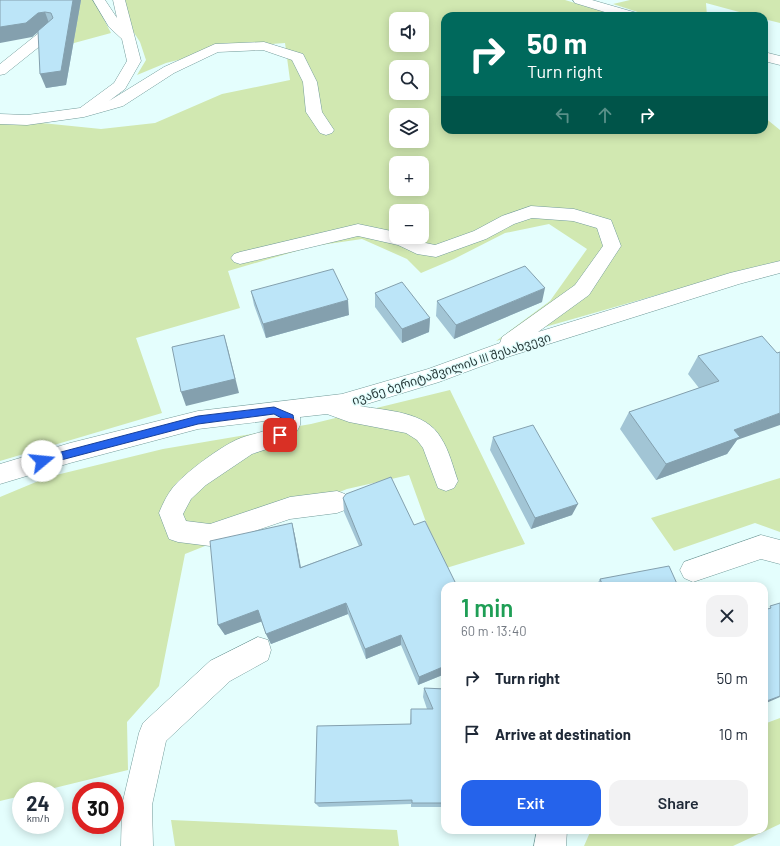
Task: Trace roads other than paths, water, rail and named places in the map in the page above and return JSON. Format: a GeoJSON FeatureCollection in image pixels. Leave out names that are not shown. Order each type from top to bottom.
{"type":"FeatureCollection","features":[{"type":"Feature","properties":{"kind":"street"},"geometry":{"type":"LineString","coordinates":[[99,0],[114,24],[128,40]]}},
{"type":"Feature","properties":{"kind":"street"},"geometry":{"type":"LineString","coordinates":[[84,112],[120,86],[134,61],[128,40],[125,21],[118,0]]}},
{"type":"Feature","properties":{"kind":"street"},"geometry":{"type":"LineString","coordinates":[[579,0],[619,12]]}},
{"type":"Feature","properties":{"kind":"street"},"geometry":{"type":"LineString","coordinates":[[0,71],[50,31]]}},
{"type":"Feature","properties":{"kind":"street"},"geometry":{"type":"LineString","coordinates":[[0,119],[27,120],[84,112],[118,103],[136,90],[170,70],[215,48],[264,46],[298,57],[310,82],[314,112],[326,130]]}},
{"type":"Feature","properties":{"kind":"street"},"geometry":{"type":"LineString","coordinates":[[0,55],[0,62]]}},
{"type":"Feature","properties":{"kind":"street"},"geometry":{"type":"LineString","coordinates":[[768,57],[780,61]]}},
{"type":"Feature","properties":{"kind":"street"},"geometry":{"type":"LineString","coordinates":[[240,258],[358,230],[403,240],[417,248],[436,251],[480,235],[508,220],[530,212],[574,215],[605,224],[612,246],[582,290],[491,354]]}},
{"type":"Feature","properties":{"kind":"street","name":"ივანე ბერიტაშვილის III შესახვევი"},"geometry":{"type":"LineString","coordinates":[[0,474],[70,453],[198,420],[342,403],[432,376],[491,354],[736,278],[780,267]]}},
{"type":"Feature","properties":{"kind":"street"},"geometry":{"type":"LineString","coordinates":[[327,405],[349,413],[411,425],[425,432],[433,444],[446,481]]}},
{"type":"Feature","properties":{"kind":"street"},"geometry":{"type":"LineString","coordinates":[[274,410],[290,418],[289,425],[280,435],[244,447],[198,478],[183,492],[171,513],[178,531],[210,535],[290,508],[337,502]]}},
{"type":"Feature","properties":{"kind":"street"},"geometry":{"type":"LineString","coordinates":[[693,570],[761,547],[780,552]]}},
{"type":"Feature","properties":{"kind":"street"},"geometry":{"type":"LineString","coordinates":[[137,846],[137,805],[153,733],[220,672],[258,650]]}},
{"type":"Feature","properties":{"kind":"street"},"geometry":{"type":"LineString","coordinates":[[550,846],[552,834]]}}]}
